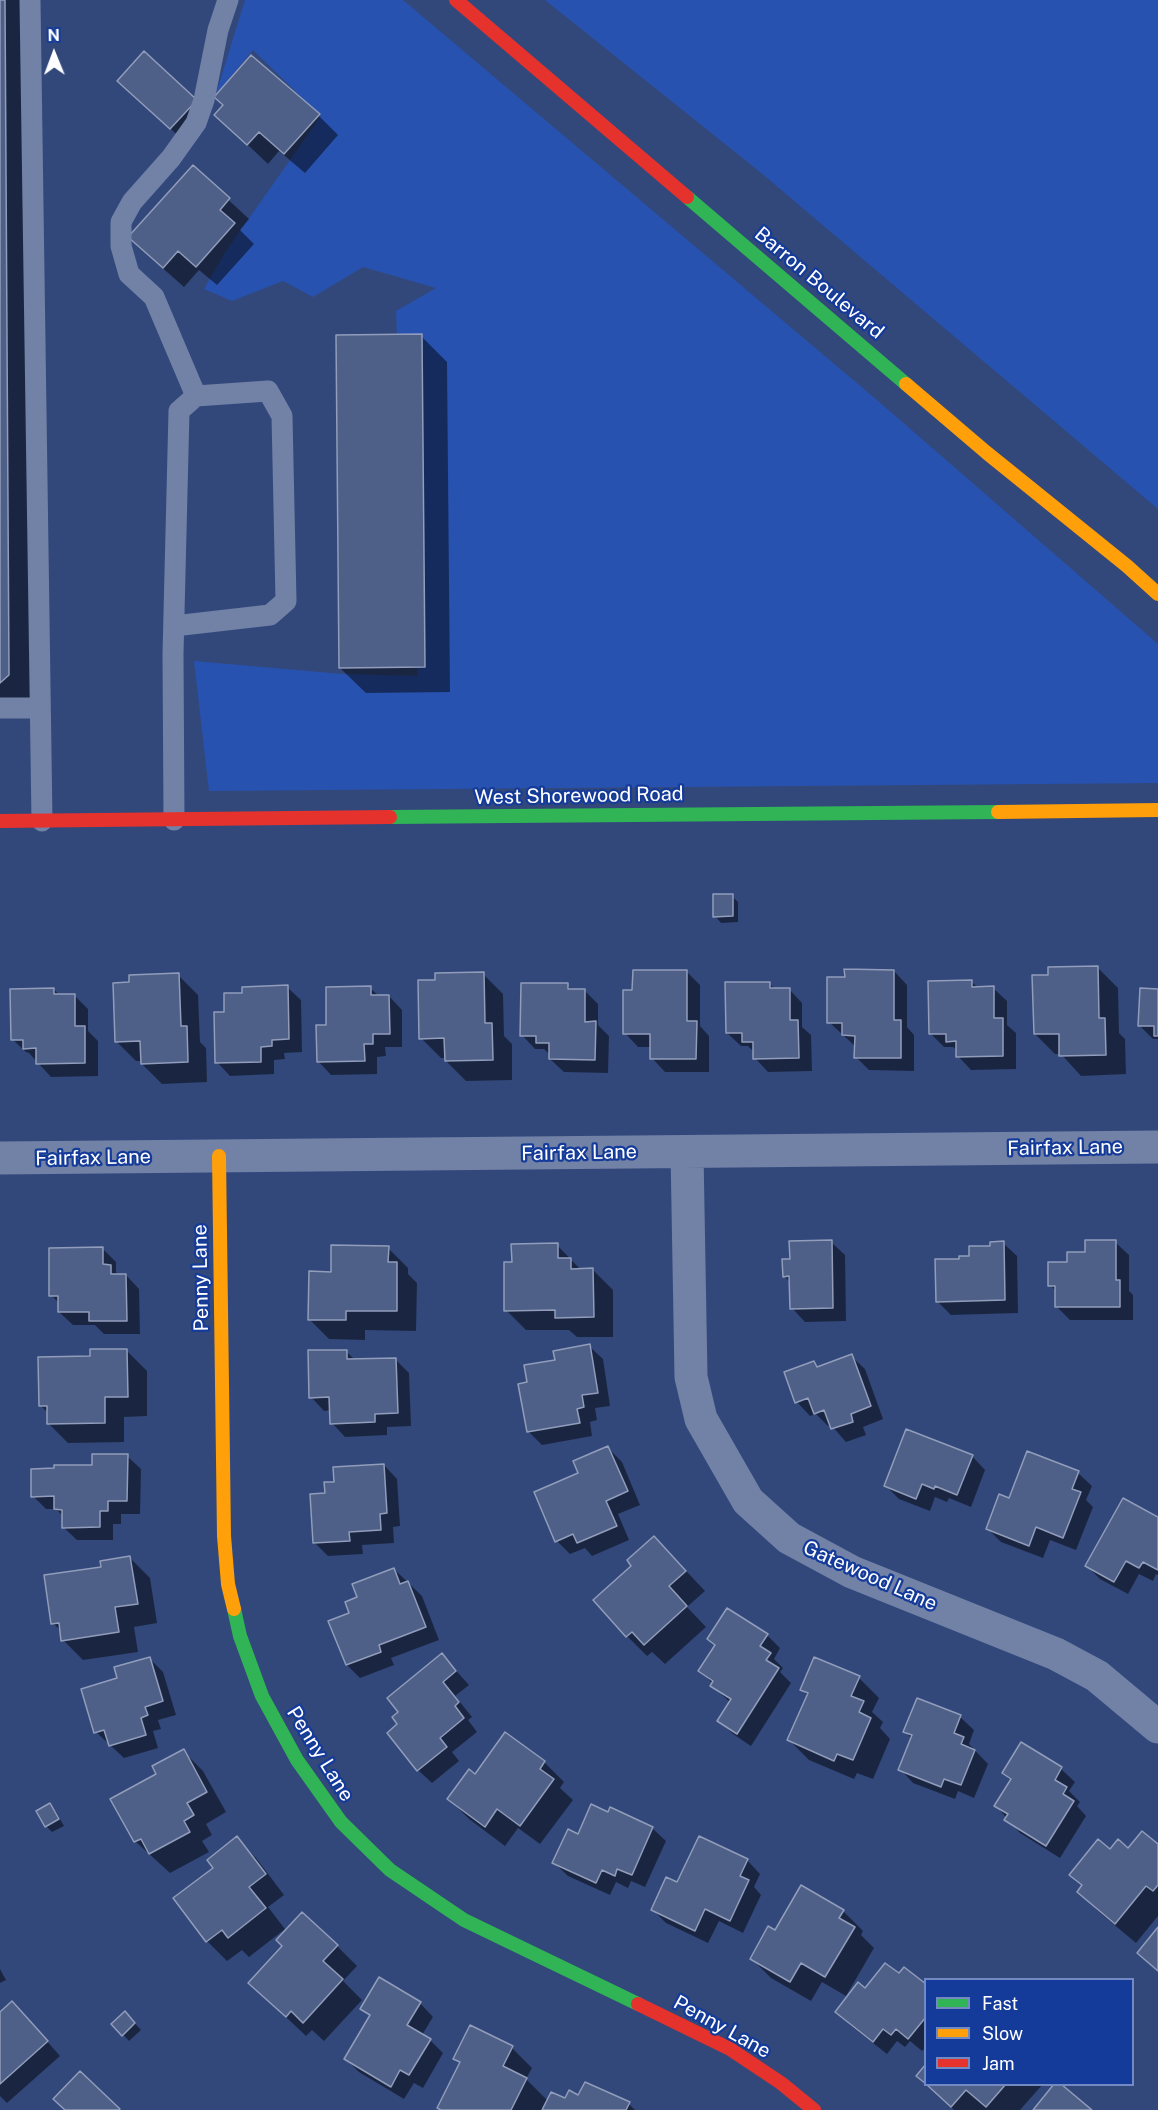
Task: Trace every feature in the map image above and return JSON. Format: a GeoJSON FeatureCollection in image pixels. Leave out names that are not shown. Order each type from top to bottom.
{"type":"FeatureCollection","features":[{"type":"Feature","properties":{"kind":"main road","name":"Barron Boulevard"},"geometry":{"type":"LineString","coordinates":[[456,0],[987,453],[1127,566],[1158,594]]}},
{"type":"Feature","properties":{"kind":"main road","name":"West Shorewood Road"},"geometry":{"type":"LineString","coordinates":[[0,821],[1158,810]]}},
{"type":"Feature","properties":{"kind":"main road","name":"Penny Lane"},"geometry":{"type":"LineString","coordinates":[[219,1156],[224,1536],[228,1584],[240,1636],[262,1696],[297,1760],[341,1822],[390,1870],[454,1914],[730,2049],[782,2083],[814,2110]]}},
{"type":"Feature","properties":{"kind":"street","name":"Fairfax Lane"},"geometry":{"type":"LineString","coordinates":[[0,1158],[1158,1147]]}},
{"type":"Feature","properties":{"kind":"street","name":"Gatewood Lane"},"geometry":{"type":"LineString","coordinates":[[687,1152],[691,1377],[701,1419],[748,1501],[789,1538],[852,1572],[1056,1654],[1097,1676],[1158,1727]]}},
{"type":"Feature","properties":{"kind":"lane"},"geometry":{"type":"LineString","coordinates":[[30,0],[42,821]]}},
{"type":"Feature","properties":{"kind":"lane"},"geometry":{"type":"LineString","coordinates":[[196,396],[154,297],[129,274],[121,246],[121,222],[132,202],[171,158],[196,123],[204,100],[218,30],[228,0]]}},
{"type":"Feature","properties":{"kind":"lane"},"geometry":{"type":"LineString","coordinates":[[174,626],[270,615],[286,602],[282,416],[268,391],[196,396],[178,411],[174,626],[174,819]]}},
{"type":"Feature","properties":{"kind":"lane"},"geometry":{"type":"LineString","coordinates":[[0,708],[40,708]]}},
{"type":"Feature","properties":{"kind":"shaded area"},"geometry":{"type":"Polygon","coordinates":[[[245,0],[403,0],[877,400],[1158,644],[1158,783],[209,791],[194,661],[342,674],[417,676],[418,352],[397,337],[396,311],[436,288],[363,267],[313,297],[283,281],[232,301],[204,289],[226,251],[321,116],[253,50],[216,94],[245,0]]]}},
{"type":"Feature","properties":{"kind":"shaded area"},"geometry":{"type":"Polygon","coordinates":[[[545,0],[1158,0],[1158,509],[760,172],[545,0]]]}},
{"type":"Feature","properties":{"kind":"building"},"geometry":{"type":"Polygon","coordinates":[[[0,0],[5,0],[9,675],[0,683],[0,0]]]}},
{"type":"Feature","properties":{"kind":"building"},"geometry":{"type":"Polygon","coordinates":[[[144,51],[197,100],[170,129],[117,81],[144,51]]]}},
{"type":"Feature","properties":{"kind":"building"},"geometry":{"type":"Polygon","coordinates":[[[251,55],[320,114],[284,154],[259,132],[247,145],[214,115],[223,105],[214,97],[251,55]]]}},
{"type":"Feature","properties":{"kind":"building"},"geometry":{"type":"Polygon","coordinates":[[[193,165],[230,198],[220,210],[235,223],[196,267],[178,251],[163,268],[128,237],[193,165]]]}},
{"type":"Feature","properties":{"kind":"building"},"geometry":{"type":"Polygon","coordinates":[[[422,334],[425,667],[339,668],[336,335],[422,334]]]}},
{"type":"Feature","properties":{"kind":"building"},"geometry":{"type":"Polygon","coordinates":[[[713,894],[733,894],[733,916],[713,917],[713,894]]]}},
{"type":"Feature","properties":{"kind":"building"},"geometry":{"type":"Polygon","coordinates":[[[1098,966],[1099,1018],[1105,1018],[1106,1055],[1059,1056],[1059,1034],[1034,1034],[1032,975],[1048,975],[1048,967],[1098,966]]]}},
{"type":"Feature","properties":{"kind":"building"},"geometry":{"type":"Polygon","coordinates":[[[844,969],[894,970],[894,1020],[901,1020],[901,1058],[854,1058],[855,1036],[842,1035],[842,1023],[827,1023],[827,977],[845,977],[844,969]]]}},
{"type":"Feature","properties":{"kind":"building"},"geometry":{"type":"Polygon","coordinates":[[[633,970],[687,970],[687,1021],[697,1021],[696,1059],[650,1059],[650,1034],[623,1034],[623,990],[632,990],[633,970]]]}},
{"type":"Feature","properties":{"kind":"building"},"geometry":{"type":"Polygon","coordinates":[[[484,972],[485,1023],[492,1023],[493,1060],[445,1061],[444,1038],[419,1039],[418,980],[435,980],[435,973],[484,972]]]}},
{"type":"Feature","properties":{"kind":"building"},"geometry":{"type":"Polygon","coordinates":[[[179,973],[181,1026],[187,1026],[188,1062],[141,1064],[140,1041],[115,1042],[113,983],[129,982],[129,975],[179,973]]]}},
{"type":"Feature","properties":{"kind":"building"},"geometry":{"type":"Polygon","coordinates":[[[972,980],[972,987],[994,986],[994,1018],[1003,1018],[1003,1056],[956,1057],[956,1041],[946,1042],[946,1034],[929,1034],[928,981],[972,980]]]}},
{"type":"Feature","properties":{"kind":"building"},"geometry":{"type":"Polygon","coordinates":[[[725,982],[770,982],[770,988],[790,988],[790,1020],[798,1020],[799,1058],[753,1059],[753,1042],[742,1042],[742,1033],[726,1033],[725,982]]]}},
{"type":"Feature","properties":{"kind":"building"},"geometry":{"type":"Polygon","coordinates":[[[521,983],[568,983],[568,989],[585,989],[585,1022],[596,1021],[595,1060],[549,1059],[549,1043],[536,1043],[536,1036],[520,1036],[521,983]]]}},
{"type":"Feature","properties":{"kind":"building"},"geometry":{"type":"Polygon","coordinates":[[[288,985],[289,1039],[272,1040],[272,1046],[261,1047],[261,1062],[215,1063],[214,1012],[224,1012],[224,993],[242,993],[242,987],[288,985]]]}},
{"type":"Feature","properties":{"kind":"building"},"geometry":{"type":"Polygon","coordinates":[[[371,986],[371,995],[389,995],[390,1034],[373,1034],[373,1044],[364,1044],[365,1061],[317,1062],[316,1025],[326,1025],[326,987],[371,986]]]}},
{"type":"Feature","properties":{"kind":"building"},"geometry":{"type":"Polygon","coordinates":[[[54,988],[54,994],[75,994],[75,1026],[85,1026],[85,1063],[36,1064],[36,1048],[23,1049],[23,1040],[11,1040],[10,989],[54,988]]]}},
{"type":"Feature","properties":{"kind":"building"},"geometry":{"type":"Polygon","coordinates":[[[1140,988],[1158,989],[1158,1036],[1154,1036],[1154,1026],[1138,1026],[1140,988]]]}},
{"type":"Feature","properties":{"kind":"building"},"geometry":{"type":"Polygon","coordinates":[[[832,1240],[833,1308],[790,1309],[789,1276],[783,1277],[782,1259],[790,1259],[789,1241],[832,1240]]]}},
{"type":"Feature","properties":{"kind":"building"},"geometry":{"type":"Polygon","coordinates":[[[1085,1240],[1116,1240],[1116,1280],[1120,1280],[1120,1307],[1055,1307],[1055,1286],[1048,1286],[1048,1262],[1067,1262],[1067,1252],[1085,1252],[1085,1240]]]}},
{"type":"Feature","properties":{"kind":"building"},"geometry":{"type":"Polygon","coordinates":[[[1004,1241],[1005,1300],[936,1302],[935,1259],[959,1259],[959,1256],[969,1256],[969,1246],[990,1246],[990,1242],[1004,1241]]]}},
{"type":"Feature","properties":{"kind":"building"},"geometry":{"type":"Polygon","coordinates":[[[558,1243],[558,1258],[571,1258],[571,1269],[593,1268],[594,1317],[555,1318],[555,1310],[504,1311],[504,1262],[512,1262],[511,1244],[558,1243]]]}},
{"type":"Feature","properties":{"kind":"building"},"geometry":{"type":"Polygon","coordinates":[[[331,1245],[389,1246],[388,1262],[397,1262],[397,1311],[346,1311],[346,1320],[308,1320],[309,1271],[331,1272],[331,1245]]]}},
{"type":"Feature","properties":{"kind":"building"},"geometry":{"type":"Polygon","coordinates":[[[103,1247],[103,1264],[111,1265],[111,1274],[126,1274],[127,1321],[89,1321],[89,1312],[58,1312],[58,1296],[49,1296],[49,1248],[103,1247]]]}},
{"type":"Feature","properties":{"kind":"building"},"geometry":{"type":"Polygon","coordinates":[[[590,1344],[598,1393],[582,1395],[584,1407],[577,1409],[580,1423],[527,1432],[518,1384],[527,1382],[524,1365],[555,1360],[553,1351],[590,1344]]]}},
{"type":"Feature","properties":{"kind":"building"},"geometry":{"type":"Polygon","coordinates":[[[90,1349],[127,1349],[128,1397],[105,1397],[105,1423],[47,1424],[47,1406],[39,1406],[38,1357],[90,1356],[90,1349]]]}},
{"type":"Feature","properties":{"kind":"building"},"geometry":{"type":"Polygon","coordinates":[[[308,1350],[347,1350],[347,1359],[396,1358],[398,1413],[375,1414],[375,1422],[330,1424],[329,1397],[309,1398],[308,1350]]]}},
{"type":"Feature","properties":{"kind":"building"},"geometry":{"type":"Polygon","coordinates":[[[852,1354],[871,1406],[851,1414],[853,1422],[831,1429],[824,1410],[814,1414],[808,1398],[795,1403],[784,1372],[814,1361],[817,1367],[852,1354]]]}},
{"type":"Feature","properties":{"kind":"building"},"geometry":{"type":"Polygon","coordinates":[[[906,1429],[973,1455],[957,1495],[935,1486],[934,1489],[922,1484],[916,1499],[884,1486],[906,1429]]]}},
{"type":"Feature","properties":{"kind":"building"},"geometry":{"type":"Polygon","coordinates":[[[608,1446],[628,1491],[606,1501],[617,1526],[577,1543],[573,1534],[555,1542],[534,1492],[578,1473],[573,1461],[608,1446]]]}},
{"type":"Feature","properties":{"kind":"building"},"geometry":{"type":"Polygon","coordinates":[[[1027,1451],[1079,1471],[1072,1489],[1081,1492],[1063,1538],[1036,1527],[1029,1546],[986,1529],[999,1494],[1009,1498],[1027,1451]]]}},
{"type":"Feature","properties":{"kind":"building"},"geometry":{"type":"Polygon","coordinates":[[[92,1454],[128,1454],[127,1501],[108,1501],[108,1511],[100,1511],[100,1527],[62,1528],[62,1510],[54,1509],[54,1496],[31,1497],[31,1469],[54,1468],[54,1465],[92,1465],[92,1454]]]}},
{"type":"Feature","properties":{"kind":"building"},"geometry":{"type":"Polygon","coordinates":[[[384,1464],[387,1513],[380,1514],[381,1530],[349,1532],[350,1541],[313,1543],[310,1494],[325,1493],[324,1482],[334,1482],[333,1467],[384,1464]]]}},
{"type":"Feature","properties":{"kind":"building"},"geometry":{"type":"Polygon","coordinates":[[[1123,1498],[1158,1517],[1158,1570],[1143,1562],[1139,1568],[1126,1561],[1114,1582],[1085,1566],[1123,1498]]]}},
{"type":"Feature","properties":{"kind":"building"},"geometry":{"type":"Polygon","coordinates":[[[654,1536],[686,1571],[669,1586],[687,1606],[644,1645],[632,1632],[626,1637],[593,1600],[631,1566],[627,1560],[654,1536]]]}},
{"type":"Feature","properties":{"kind":"building"},"geometry":{"type":"Polygon","coordinates":[[[130,1556],[138,1604],[115,1607],[119,1632],[61,1641],[59,1623],[51,1624],[44,1575],[101,1567],[100,1561],[130,1556]]]}},
{"type":"Feature","properties":{"kind":"building"},"geometry":{"type":"Polygon","coordinates":[[[394,1568],[400,1584],[408,1581],[426,1627],[379,1645],[381,1652],[346,1665],[328,1621],[349,1613],[345,1602],[357,1597],[352,1584],[394,1568]]]}},
{"type":"Feature","properties":{"kind":"building"},"geometry":{"type":"Polygon","coordinates":[[[727,1608],[768,1634],[760,1646],[771,1653],[766,1660],[779,1668],[737,1734],[717,1721],[731,1699],[710,1686],[713,1681],[698,1671],[715,1645],[707,1639],[727,1608]]]}},
{"type":"Feature","properties":{"kind":"building"},"geometry":{"type":"Polygon","coordinates":[[[442,1653],[456,1671],[443,1682],[459,1702],[455,1706],[464,1718],[440,1738],[447,1747],[417,1771],[387,1733],[397,1724],[392,1717],[398,1712],[387,1698],[442,1653]]]}},
{"type":"Feature","properties":{"kind":"building"},"geometry":{"type":"Polygon","coordinates":[[[150,1657],[163,1701],[145,1707],[148,1715],[141,1718],[146,1735],[109,1746],[104,1730],[94,1733],[81,1689],[117,1678],[114,1667],[150,1657]]]}},
{"type":"Feature","properties":{"kind":"building"},"geometry":{"type":"Polygon","coordinates":[[[814,1657],[860,1676],[851,1696],[864,1701],[859,1712],[871,1718],[853,1760],[837,1754],[834,1761],[787,1740],[808,1693],[800,1690],[814,1657]]]}},
{"type":"Feature","properties":{"kind":"building"},"geometry":{"type":"Polygon","coordinates":[[[917,1698],[961,1715],[954,1733],[964,1737],[961,1744],[975,1750],[961,1785],[944,1779],[941,1787],[898,1770],[912,1735],[903,1732],[917,1698]]]}},
{"type":"Feature","properties":{"kind":"building"},"geometry":{"type":"Polygon","coordinates":[[[505,1732],[545,1761],[540,1769],[554,1779],[520,1826],[497,1809],[485,1827],[447,1799],[469,1769],[475,1774],[505,1732]]]}},
{"type":"Feature","properties":{"kind":"building"},"geometry":{"type":"Polygon","coordinates":[[[1021,1742],[1062,1767],[1055,1780],[1067,1787],[1063,1794],[1074,1801],[1046,1846],[1004,1820],[1008,1814],[994,1806],[1011,1779],[1002,1773],[1021,1742]]]}},
{"type":"Feature","properties":{"kind":"building"},"geometry":{"type":"Polygon","coordinates":[[[184,1749],[207,1792],[187,1803],[194,1815],[184,1821],[190,1832],[149,1854],[141,1839],[134,1842],[110,1799],[156,1774],[152,1766],[184,1749]]]}},
{"type":"Feature","properties":{"kind":"building"},"geometry":{"type":"Polygon","coordinates":[[[50,1803],[59,1819],[45,1827],[36,1811],[50,1803]]]}},
{"type":"Feature","properties":{"kind":"building"},"geometry":{"type":"Polygon","coordinates":[[[591,1804],[608,1812],[610,1807],[653,1827],[632,1875],[617,1869],[615,1876],[602,1870],[596,1883],[552,1863],[568,1829],[578,1834],[591,1804]]]}},
{"type":"Feature","properties":{"kind":"building"},"geometry":{"type":"Polygon","coordinates":[[[1142,1831],[1158,1844],[1158,1885],[1153,1891],[1146,1886],[1115,1924],[1077,1892],[1082,1885],[1069,1875],[1098,1839],[1110,1849],[1118,1839],[1128,1848],[1142,1831]]]}},
{"type":"Feature","properties":{"kind":"building"},"geometry":{"type":"Polygon","coordinates":[[[237,1836],[266,1874],[249,1887],[266,1908],[228,1938],[222,1930],[206,1942],[173,1898],[213,1868],[207,1860],[237,1836]]]}},
{"type":"Feature","properties":{"kind":"building"},"geometry":{"type":"Polygon","coordinates":[[[699,1836],[748,1859],[740,1876],[749,1880],[730,1921],[705,1909],[695,1931],[651,1910],[666,1877],[677,1882],[699,1836]]]}},
{"type":"Feature","properties":{"kind":"building"},"geometry":{"type":"Polygon","coordinates":[[[801,1885],[844,1910],[839,1918],[855,1927],[825,1977],[801,1963],[790,1982],[750,1959],[768,1926],[775,1930],[801,1885]]]}},
{"type":"Feature","properties":{"kind":"building"},"geometry":{"type":"Polygon","coordinates":[[[302,1912],[338,1945],[323,1961],[343,1979],[303,2023],[291,2011],[286,2017],[248,1983],[282,1946],[276,1940],[302,1912]]]}},
{"type":"Feature","properties":{"kind":"building"},"geometry":{"type":"Polygon","coordinates":[[[1158,1927],[1158,1971],[1137,1953],[1158,1927]]]}},
{"type":"Feature","properties":{"kind":"building"},"geometry":{"type":"Polygon","coordinates":[[[885,1963],[899,1973],[904,1967],[924,1982],[924,2019],[908,2039],[896,2029],[891,2035],[883,2029],[873,2042],[835,2012],[858,1982],[865,1988],[885,1963]]]}},
{"type":"Feature","properties":{"kind":"building"},"geometry":{"type":"Polygon","coordinates":[[[379,1977],[421,2002],[407,2025],[431,2039],[409,2075],[400,2070],[391,2087],[344,2059],[370,2015],[360,2009],[379,1977]]]}},
{"type":"Feature","properties":{"kind":"building"},"geometry":{"type":"Polygon","coordinates":[[[12,2001],[48,2041],[0,2084],[0,2012],[12,2001]]]}},
{"type":"Feature","properties":{"kind":"building"},"geometry":{"type":"Polygon","coordinates":[[[125,2011],[135,2023],[122,2036],[111,2024],[125,2011]]]}},
{"type":"Feature","properties":{"kind":"building"},"geometry":{"type":"Polygon","coordinates":[[[470,2025],[513,2046],[503,2066],[527,2078],[511,2110],[441,2110],[437,2108],[460,2062],[453,2059],[470,2025]]]}},
{"type":"Feature","properties":{"kind":"building"},"geometry":{"type":"Polygon","coordinates":[[[924,2066],[924,2082],[916,2076],[924,2066]]]}},
{"type":"Feature","properties":{"kind":"building"},"geometry":{"type":"Polygon","coordinates":[[[80,2071],[120,2109],[65,2110],[53,2099],[80,2071]]]}},
{"type":"Feature","properties":{"kind":"building"},"geometry":{"type":"Polygon","coordinates":[[[585,2082],[630,2102],[626,2110],[542,2110],[551,2092],[565,2098],[569,2090],[578,2095],[585,2082]]]}},
{"type":"Feature","properties":{"kind":"building"},"geometry":{"type":"Polygon","coordinates":[[[928,2086],[1004,2086],[986,2107],[966,2090],[951,2107],[928,2086]]]}},
{"type":"Feature","properties":{"kind":"building"},"geometry":{"type":"Polygon","coordinates":[[[1052,2086],[1063,2086],[1092,2110],[1033,2110],[1052,2086]]]}},
{"type":"Feature","properties":{"kind":"traffic: fast"},"geometry":{"type":"LineString","coordinates":[[687,197],[906,384]]}},
{"type":"Feature","properties":{"kind":"traffic: fast"},"geometry":{"type":"LineString","coordinates":[[390,817],[998,812]]}},
{"type":"Feature","properties":{"kind":"traffic: fast"},"geometry":{"type":"LineString","coordinates":[[234,1609],[240,1636],[262,1696],[297,1760],[341,1822],[390,1870],[464,1920],[638,2004]]}},
{"type":"Feature","properties":{"kind":"traffic: slow"},"geometry":{"type":"LineString","coordinates":[[906,384],[1158,594]]}},
{"type":"Feature","properties":{"kind":"traffic: slow"},"geometry":{"type":"LineString","coordinates":[[998,812],[1158,810]]}},
{"type":"Feature","properties":{"kind":"traffic: slow"},"geometry":{"type":"LineString","coordinates":[[219,1156],[224,1536],[228,1584],[234,1609]]}},
{"type":"Feature","properties":{"kind":"traffic: jam"},"geometry":{"type":"LineString","coordinates":[[456,0],[687,197]]}},
{"type":"Feature","properties":{"kind":"traffic: jam"},"geometry":{"type":"LineString","coordinates":[[0,821],[390,817]]}},
{"type":"Feature","properties":{"kind":"traffic: jam"},"geometry":{"type":"LineString","coordinates":[[638,2004],[730,2049],[781,2083],[814,2110]]}}]}
